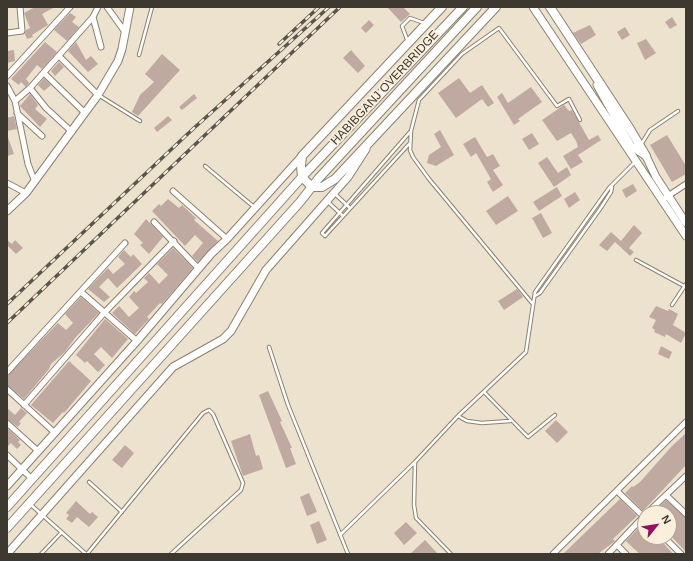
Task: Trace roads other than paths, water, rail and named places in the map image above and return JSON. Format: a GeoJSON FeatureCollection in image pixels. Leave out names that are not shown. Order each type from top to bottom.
{"type":"FeatureCollection","features":[{"type":"Feature","properties":{"kind":"main road"},"geometry":{"type":"LineString","coordinates":[[442,7],[302,156],[302,177],[312,187],[322,187],[335,179],[496,7]]}},
{"type":"Feature","properties":{"kind":"main road","name":"HABIBGANJ OVERBRIDGE"},"geometry":{"type":"LineString","coordinates":[[7,507],[302,177],[463,7]]}},
{"type":"Feature","properties":{"kind":"main road","name":"HABIBGANJ OVERBRIDGE"},"geometry":{"type":"LineString","coordinates":[[7,528],[380,111],[477,7]]}},
{"type":"Feature","properties":{"kind":"main road"},"geometry":{"type":"LineString","coordinates":[[549,7],[639,143],[646,156]]}},
{"type":"Feature","properties":{"kind":"street"},"geometry":{"type":"LineString","coordinates":[[7,33],[22,31],[20,7]]}},
{"type":"Feature","properties":{"kind":"street"},"geometry":{"type":"LineString","coordinates":[[7,76],[70,7]]}},
{"type":"Feature","properties":{"kind":"street"},"geometry":{"type":"LineString","coordinates":[[15,102],[59,56],[93,17],[98,7]]}},
{"type":"Feature","properties":{"kind":"street"},"geometry":{"type":"LineString","coordinates":[[107,7],[125,32]]}},
{"type":"Feature","properties":{"kind":"street"},"geometry":{"type":"LineString","coordinates":[[7,211],[26,193],[72,132],[118,61],[130,7]]}},
{"type":"Feature","properties":{"kind":"street"},"geometry":{"type":"LineString","coordinates":[[533,7],[636,160],[686,223]]}},
{"type":"Feature","properties":{"kind":"street"},"geometry":{"type":"LineString","coordinates":[[549,7],[606,100],[631,146],[646,156],[665,198],[686,236]]}},
{"type":"Feature","properties":{"kind":"street"},"geometry":{"type":"LineString","coordinates":[[93,17],[101,47]]}},
{"type":"Feature","properties":{"kind":"street"},"geometry":{"type":"LineString","coordinates":[[59,56],[98,94]]}},
{"type":"Feature","properties":{"kind":"street"},"geometry":{"type":"LineString","coordinates":[[44,73],[85,113]]}},
{"type":"Feature","properties":{"kind":"street"},"geometry":{"type":"LineString","coordinates":[[7,86],[15,102],[28,164],[35,182]]}},
{"type":"Feature","properties":{"kind":"street"},"geometry":{"type":"LineString","coordinates":[[30,88],[46,108],[72,132]]}},
{"type":"Feature","properties":{"kind":"street"},"geometry":{"type":"LineString","coordinates":[[17,113],[42,136]]}},
{"type":"Feature","properties":{"kind":"street"},"geometry":{"type":"LineString","coordinates":[[7,554],[173,367],[223,340],[231,331],[266,270],[348,177],[373,139]]}},
{"type":"Feature","properties":{"kind":"street"},"geometry":{"type":"LineString","coordinates":[[7,486],[137,341],[214,251],[227,239],[302,156]]}},
{"type":"Feature","properties":{"kind":"street"},"geometry":{"type":"LineString","coordinates":[[7,183],[26,193]]}},
{"type":"Feature","properties":{"kind":"street"},"geometry":{"type":"LineString","coordinates":[[665,198],[686,184]]}},
{"type":"Feature","properties":{"kind":"street"},"geometry":{"type":"LineString","coordinates":[[173,191],[227,239]]}},
{"type":"Feature","properties":{"kind":"street"},"geometry":{"type":"LineString","coordinates":[[154,222],[199,269]]}},
{"type":"Feature","properties":{"kind":"street"},"geometry":{"type":"LineString","coordinates":[[24,405],[104,313],[174,242]]}},
{"type":"Feature","properties":{"kind":"street"},"geometry":{"type":"LineString","coordinates":[[7,372],[125,243]]}},
{"type":"Feature","properties":{"kind":"street"},"geometry":{"type":"LineString","coordinates":[[81,292],[137,341]]}},
{"type":"Feature","properties":{"kind":"street"},"geometry":{"type":"LineString","coordinates":[[7,389],[55,433]]}},
{"type":"Feature","properties":{"kind":"street"},"geometry":{"type":"LineString","coordinates":[[552,554],[686,422]]}},
{"type":"Feature","properties":{"kind":"street"},"geometry":{"type":"LineString","coordinates":[[7,423],[38,452]]}},
{"type":"Feature","properties":{"kind":"street"},"geometry":{"type":"LineString","coordinates":[[7,455],[32,478]]}},
{"type":"Feature","properties":{"kind":"street"},"geometry":{"type":"LineString","coordinates":[[656,505],[686,476]]}},
{"type":"Feature","properties":{"kind":"street"},"geometry":{"type":"LineString","coordinates":[[617,491],[637,509]]}},
{"type":"Feature","properties":{"kind":"street"},"geometry":{"type":"LineString","coordinates":[[666,495],[686,514]]}},
{"type":"Feature","properties":{"kind":"street"},"geometry":{"type":"LineString","coordinates":[[608,554],[637,524]]}},
{"type":"Feature","properties":{"kind":"street"},"geometry":{"type":"LineString","coordinates":[[617,545],[626,554]]}},
{"type":"Feature","properties":{"kind":"street"},"geometry":{"type":"LineString","coordinates":[[672,545],[681,554]]}},
{"type":"Feature","properties":{"kind":"lane"},"geometry":{"type":"LineString","coordinates":[[139,55],[152,7]]}},
{"type":"Feature","properties":{"kind":"lane"},"geometry":{"type":"LineString","coordinates":[[408,42],[402,28],[410,18],[426,23]]}},
{"type":"Feature","properties":{"kind":"lane"},"geometry":{"type":"LineString","coordinates":[[532,303],[429,179],[413,157],[410,143],[410,132],[419,100],[462,54],[499,28],[557,106],[569,99],[580,120]]}},
{"type":"Feature","properties":{"kind":"lane"},"geometry":{"type":"LineString","coordinates":[[98,94],[140,121]]}},
{"type":"Feature","properties":{"kind":"lane"},"geometry":{"type":"LineString","coordinates":[[639,143],[650,130],[678,111]]}},
{"type":"Feature","properties":{"kind":"lane"},"geometry":{"type":"LineString","coordinates":[[410,132],[322,233],[325,236],[410,143]]}},
{"type":"Feature","properties":{"kind":"lane"},"geometry":{"type":"LineString","coordinates":[[340,535],[415,462],[458,416],[526,352],[532,303],[535,292],[612,187],[636,160]]}},
{"type":"Feature","properties":{"kind":"lane"},"geometry":{"type":"LineString","coordinates":[[205,166],[255,208]]}},
{"type":"Feature","properties":{"kind":"lane"},"geometry":{"type":"LineString","coordinates":[[334,193],[350,208]]}},
{"type":"Feature","properties":{"kind":"lane"},"geometry":{"type":"LineString","coordinates":[[327,200],[343,216]]}},
{"type":"Feature","properties":{"kind":"lane"},"geometry":{"type":"LineString","coordinates":[[636,260],[685,285],[672,305]]}},
{"type":"Feature","properties":{"kind":"lane"},"geometry":{"type":"LineString","coordinates":[[269,346],[288,406],[348,554]]}},
{"type":"Feature","properties":{"kind":"lane"},"geometry":{"type":"LineString","coordinates":[[484,392],[528,438],[555,415]]}},
{"type":"Feature","properties":{"kind":"lane"},"geometry":{"type":"LineString","coordinates":[[29,503],[86,554],[203,413],[209,410],[213,414],[243,483],[241,490],[171,554]]}},
{"type":"Feature","properties":{"kind":"lane"},"geometry":{"type":"LineString","coordinates":[[458,416],[468,421],[482,423],[510,420]]}},
{"type":"Feature","properties":{"kind":"lane"},"geometry":{"type":"LineString","coordinates":[[415,462],[414,505],[416,518],[451,554]]}},
{"type":"Feature","properties":{"kind":"lane"},"geometry":{"type":"LineString","coordinates":[[88,482],[122,512]]}},
{"type":"Feature","properties":{"kind":"lane"},"geometry":{"type":"LineString","coordinates":[[41,554],[61,533]]}},
{"type":"Feature","properties":{"kind":"railway"},"geometry":{"type":"LineString","coordinates":[[279,44],[319,7]]}},
{"type":"Feature","properties":{"kind":"railway"},"geometry":{"type":"LineString","coordinates":[[7,304],[194,128],[329,7]]}},
{"type":"Feature","properties":{"kind":"railway"},"geometry":{"type":"LineString","coordinates":[[7,323],[340,7]]}}]}
